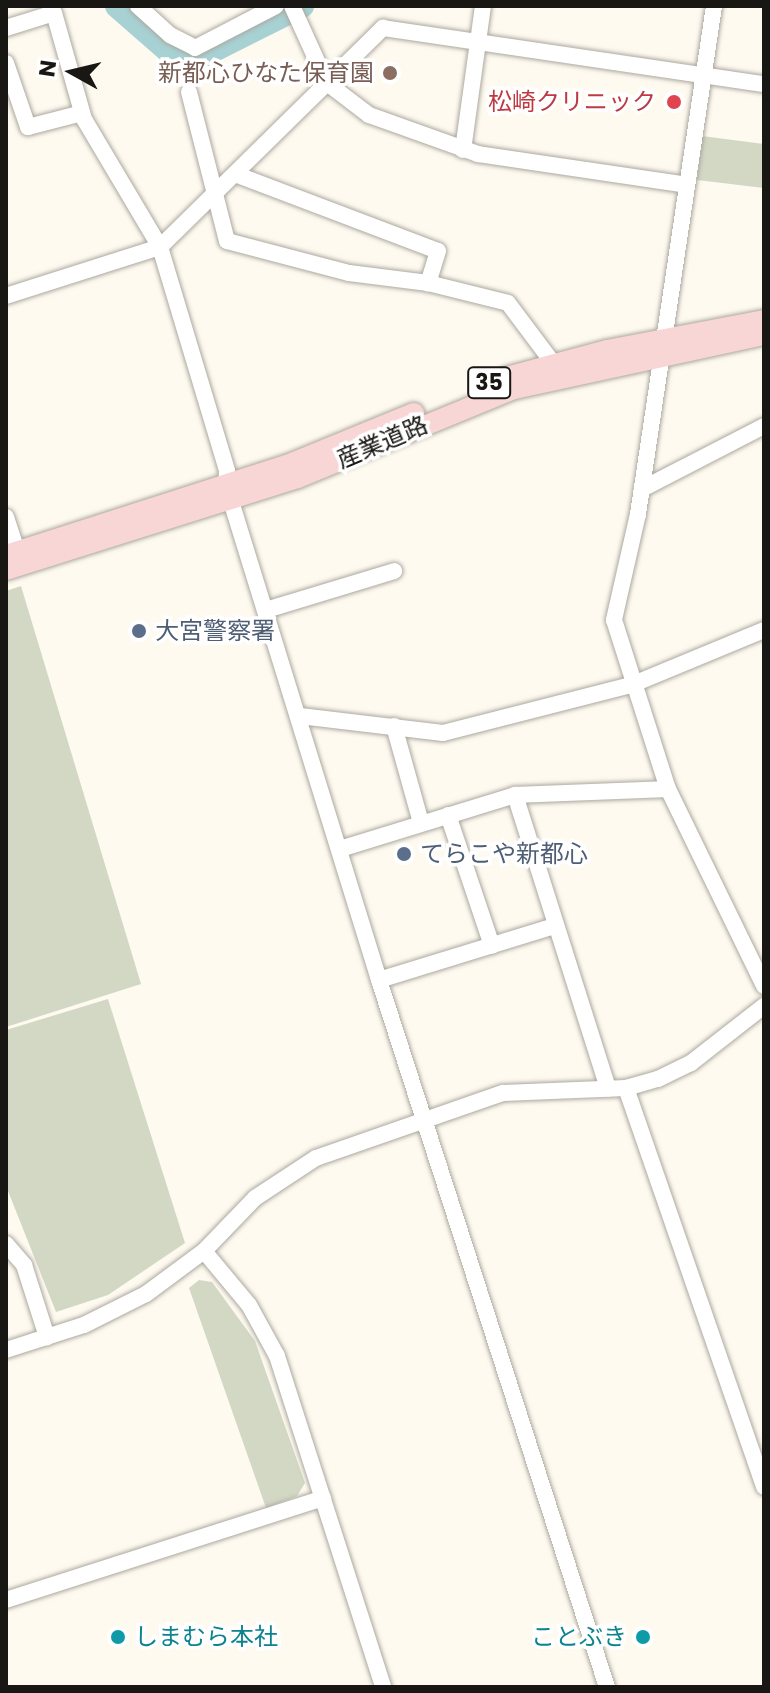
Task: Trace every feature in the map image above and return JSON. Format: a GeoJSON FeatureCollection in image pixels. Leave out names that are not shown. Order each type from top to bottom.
{"type":"FeatureCollection","features":[{"type":"Feature","properties":{"kind":"main road","name":"産業道路"},"geometry":{"type":"LineString","coordinates":[[6,570],[514,389],[764,320]]}},
{"type":"Feature","properties":{"kind":"main road","name":"産業道路"},"geometry":{"type":"LineString","coordinates":[[11,553],[229,493],[553,363],[662,346],[764,335]]}},
{"type":"Feature","properties":{"kind":"street"},"geometry":{"type":"LineString","coordinates":[[138,6],[170,35],[195,48],[276,6]]}},
{"type":"Feature","properties":{"kind":"street"},"geometry":{"type":"LineString","coordinates":[[292,6],[327,83],[369,115],[463,150],[687,185]]}},
{"type":"Feature","properties":{"kind":"street"},"geometry":{"type":"LineString","coordinates":[[463,150],[483,6]]}},
{"type":"Feature","properties":{"kind":"street"},"geometry":{"type":"LineString","coordinates":[[714,6],[642,489],[614,620],[631,685],[668,789],[764,986]]}},
{"type":"Feature","properties":{"kind":"street"},"geometry":{"type":"LineString","coordinates":[[6,28],[54,13],[82,113],[160,247],[227,471],[229,493],[379,980],[607,1687]]}},
{"type":"Feature","properties":{"kind":"street"},"geometry":{"type":"LineString","coordinates":[[6,296],[160,247],[383,28],[764,84]]}},
{"type":"Feature","properties":{"kind":"street"},"geometry":{"type":"LineString","coordinates":[[6,63],[28,127],[82,113]]}},
{"type":"Feature","properties":{"kind":"street"},"geometry":{"type":"LineString","coordinates":[[189,92],[212,196],[227,241],[349,273],[428,283],[508,303],[553,363]]}},
{"type":"Feature","properties":{"kind":"street"},"geometry":{"type":"LineString","coordinates":[[235,174],[438,251],[428,283]]}},
{"type":"Feature","properties":{"kind":"street"},"geometry":{"type":"LineString","coordinates":[[642,489],[764,426]]}},
{"type":"Feature","properties":{"kind":"street"},"geometry":{"type":"LineString","coordinates":[[6,517],[11,553]]}},
{"type":"Feature","properties":{"kind":"street"},"geometry":{"type":"LineString","coordinates":[[266,610],[394,571]]}},
{"type":"Feature","properties":{"kind":"street"},"geometry":{"type":"LineString","coordinates":[[300,716],[443,733],[631,685],[764,630]]}},
{"type":"Feature","properties":{"kind":"street"},"geometry":{"type":"LineString","coordinates":[[394,726],[421,823]]}},
{"type":"Feature","properties":{"kind":"street"},"geometry":{"type":"LineString","coordinates":[[340,849],[515,795],[668,789]]}},
{"type":"Feature","properties":{"kind":"street"},"geometry":{"type":"LineString","coordinates":[[515,795],[608,1089]]}},
{"type":"Feature","properties":{"kind":"street"},"geometry":{"type":"LineString","coordinates":[[448,815],[492,946]]}},
{"type":"Feature","properties":{"kind":"street"},"geometry":{"type":"LineString","coordinates":[[379,980],[555,926]]}},
{"type":"Feature","properties":{"kind":"street"},"geometry":{"type":"LineString","coordinates":[[6,1350],[114,1312],[204,1251],[255,1198],[286,1176],[347,1145],[503,1093],[626,1088],[691,1063],[764,1006]]}},
{"type":"Feature","properties":{"kind":"street"},"geometry":{"type":"LineString","coordinates":[[626,1088],[764,1487]]}},
{"type":"Feature","properties":{"kind":"street"},"geometry":{"type":"LineString","coordinates":[[6,1246],[24,1265],[47,1337]]}},
{"type":"Feature","properties":{"kind":"street"},"geometry":{"type":"LineString","coordinates":[[204,1251],[249,1305],[277,1356],[383,1687]]}},
{"type":"Feature","properties":{"kind":"street"},"geometry":{"type":"LineString","coordinates":[[6,1600],[323,1498]]}},
{"type":"Feature","properties":{"kind":"green space"},"geometry":{"type":"Polygon","coordinates":[[[702,136],[764,144],[764,188],[697,180],[702,136]]]}},
{"type":"Feature","properties":{"kind":"green space"},"geometry":{"type":"Polygon","coordinates":[[[21,586],[141,984],[6,1027],[6,591],[21,586]]]}},
{"type":"Feature","properties":{"kind":"green space"},"geometry":{"type":"Polygon","coordinates":[[[108,999],[185,1243],[108,1295],[56,1312],[6,1186],[6,1030],[108,999]]]}},
{"type":"Feature","properties":{"kind":"green space"},"geometry":{"type":"Polygon","coordinates":[[[199,1280],[212,1282],[255,1341],[305,1483],[297,1496],[266,1508],[189,1288],[199,1280]]]}},
{"type":"Feature","properties":{"kind":"waterway"},"geometry":{"type":"LineString","coordinates":[[117,6],[172,54],[194,60],[302,6]]}},
{"type":"Feature","properties":{"kind":"place","name":"新都心ひなた保育園"},"geometry":{"type":"Point","coordinates":[390,73]}},
{"type":"Feature","properties":{"kind":"place","name":"松崎クリニック"},"geometry":{"type":"Point","coordinates":[674,102]}},
{"type":"Feature","properties":{"kind":"place","name":"大宮警察署"},"geometry":{"type":"Point","coordinates":[139,631]}},
{"type":"Feature","properties":{"kind":"place","name":"てらこや新都心"},"geometry":{"type":"Point","coordinates":[404,854]}},
{"type":"Feature","properties":{"kind":"place","name":"しまむら本社"},"geometry":{"type":"Point","coordinates":[118,1637]}},
{"type":"Feature","properties":{"kind":"place","name":"ことぶき"},"geometry":{"type":"Point","coordinates":[643,1637]}}]}
